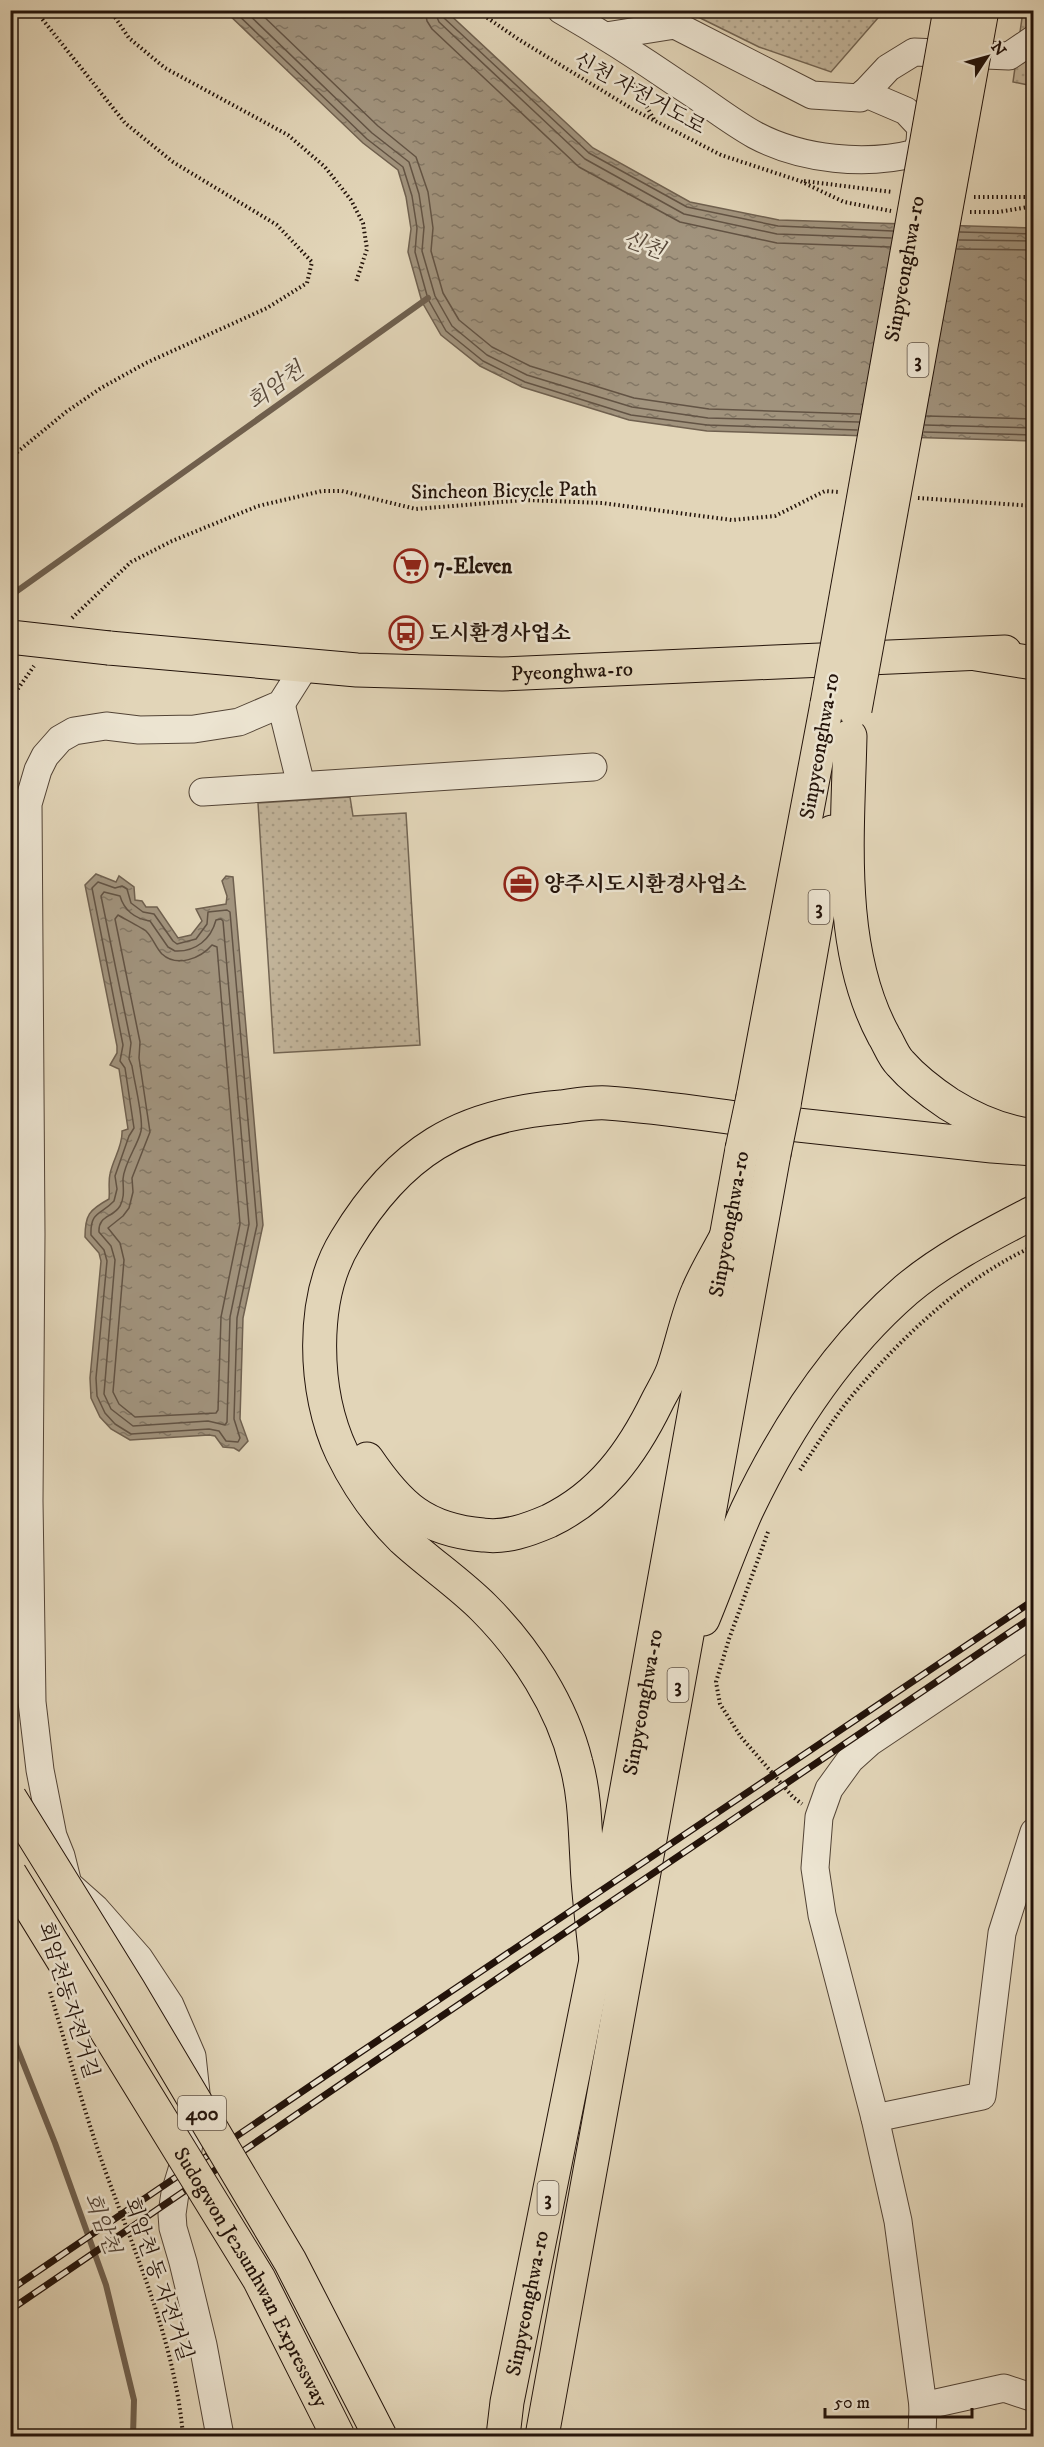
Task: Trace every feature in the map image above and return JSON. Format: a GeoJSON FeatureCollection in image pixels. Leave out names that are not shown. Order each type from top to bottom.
{"type":"FeatureCollection","features":[{"type":"Feature","properties":{"kind":"main road","name":"Sinpyeonghwa-ro"},"geometry":{"type":"LineString","coordinates":[[844,716],[950,10]]}},
{"type":"Feature","properties":{"kind":"main road","name":"Sinpyeonghwa-ro"},"geometry":{"type":"LineString","coordinates":[[542,2436],[774,1154],[769,1101],[982,10]]}},
{"type":"Feature","properties":{"kind":"main road","name":"Pyeonghwa-ro"},"geometry":{"type":"LineString","coordinates":[[10,637],[305,666],[398,672],[502,674],[1034,650]]}},
{"type":"Feature","properties":{"kind":"main road"},"geometry":{"type":"LineString","coordinates":[[976,654],[1034,663]]}},
{"type":"Feature","properties":{"kind":"main road"},"geometry":{"type":"LineString","coordinates":[[844,716],[848,869],[859,972],[874,1017],[898,1062],[929,1091],[964,1113],[1010,1132],[1034,1136]]}},
{"type":"Feature","properties":{"kind":"main road","name":"Sinpyeonghwa-ro"},"geometry":{"type":"LineString","coordinates":[[503,2436],[507,2402],[596,1960],[742,1149],[769,1101]]}},
{"type":"Feature","properties":{"kind":"main road"},"geometry":{"type":"LineString","coordinates":[[596,1960],[584,1806],[576,1762],[560,1718],[513,1638],[482,1606],[404,1539],[378,1512],[341,1451],[329,1418],[319,1355],[322,1305],[337,1255],[362,1213],[393,1178],[427,1146],[469,1126],[524,1110],[603,1103],[1034,1149]]}},
{"type":"Feature","properties":{"kind":"main road"},"geometry":{"type":"LineString","coordinates":[[725,1239],[697,1292],[672,1372],[648,1420],[622,1462],[596,1491],[562,1514],[527,1531],[494,1537],[459,1533],[430,1523],[407,1508],[383,1482],[364,1455],[349,1417],[341,1373],[341,1329],[346,1290],[356,1258],[374,1228],[399,1197],[433,1166],[475,1145],[530,1129],[609,1122],[989,1163],[1034,1165]]}},
{"type":"Feature","properties":{"kind":"main road"},"geometry":{"type":"LineString","coordinates":[[674,1708],[699,1630],[746,1512],[800,1411],[870,1325],[907,1289],[950,1258],[1034,1212]]}},
{"type":"Feature","properties":{"kind":"main road","name":"Sudogwon Je2sunhwan Expressway"},"geometry":{"type":"LineString","coordinates":[[10,1798],[116,1969],[290,2261],[380,2436]]}},
{"type":"Feature","properties":{"kind":"main road","name":"Sudogwon Je2sunhwan Expressway"},"geometry":{"type":"LineString","coordinates":[[10,1874],[259,2279],[338,2436]]}},
{"type":"Feature","properties":{"kind":"street"},"geometry":{"type":"LineString","coordinates":[[561,10],[606,36],[756,135],[808,154],[857,160],[890,159],[916,153],[920,142],[921,127],[906,111],[864,93]]}},
{"type":"Feature","properties":{"kind":"street"},"geometry":{"type":"LineString","coordinates":[[606,36],[675,25],[812,95],[860,98],[888,68],[914,52],[1009,56],[1034,39]]}},
{"type":"Feature","properties":{"kind":"street"},"geometry":{"type":"LineString","coordinates":[[220,2436],[203,2345],[173,2228],[175,2193],[188,2150],[196,2093],[192,2056],[170,2005],[139,1958],[95,1908],[68,1884],[53,1836],[40,1770],[32,1702],[29,1501],[31,1234],[28,804],[38,770],[45,756],[60,739],[74,731],[106,726],[139,730],[194,729],[239,722],[281,704],[305,666]]}},
{"type":"Feature","properties":{"kind":"street"},"geometry":{"type":"LineString","coordinates":[[281,704],[301,785]]}},
{"type":"Feature","properties":{"kind":"street"},"geometry":{"type":"LineString","coordinates":[[203,792],[593,767]]}},
{"type":"Feature","properties":{"kind":"street"},"geometry":{"type":"LineString","coordinates":[[922,2436],[923,2406],[898,2221],[875,2118],[822,1915],[815,1868],[819,1817],[829,1789],[850,1760],[870,1742],[1034,1632]]}},
{"type":"Feature","properties":{"kind":"street"},"geometry":{"type":"LineString","coordinates":[[875,2118],[982,2096],[1002,1933],[1034,1832]]}},
{"type":"Feature","properties":{"kind":"street"},"geometry":{"type":"LineString","coordinates":[[923,2406],[1004,2388],[1034,2398]]}},
{"type":"Feature","properties":{"kind":"path"},"geometry":{"type":"LineString","coordinates":[[10,458],[66,412],[101,388],[146,363],[267,308],[307,283],[312,262],[277,225],[173,162],[125,123],[35,10]]}},
{"type":"Feature","properties":{"kind":"path"},"geometry":{"type":"LineString","coordinates":[[110,10],[129,38],[165,68],[288,135],[325,167],[351,200],[363,223],[367,249],[356,282]]}},
{"type":"Feature","properties":{"kind":"path","name":"신천 자전거도로"},"geometry":{"type":"LineString","coordinates":[[476,10],[518,39],[634,110],[722,155],[800,181]]}},
{"type":"Feature","properties":{"kind":"path","name":"Sincheon Bicycle Path"},"geometry":{"type":"LineString","coordinates":[[66,625],[131,562],[172,541],[258,506],[322,491],[342,491],[416,509],[525,500],[602,503],[732,520],[775,516],[825,491],[849,493]]}},
{"type":"Feature","properties":{"kind":"path"},"geometry":{"type":"LineString","coordinates":[[908,497],[1034,506]]}},
{"type":"Feature","properties":{"kind":"path"},"geometry":{"type":"LineString","coordinates":[[10,700],[37,661]]}},
{"type":"Feature","properties":{"kind":"path"},"geometry":{"type":"LineString","coordinates":[[795,1476],[855,1392],[910,1335],[987,1271],[1034,1246]]}},
{"type":"Feature","properties":{"kind":"path"},"geometry":{"type":"LineString","coordinates":[[771,1524],[729,1639],[716,1682],[720,1704],[741,1737],[794,1797],[819,1817]]}},
{"type":"Feature","properties":{"kind":"path","name":"회암천동자전거길"},"geometry":{"type":"LineString","coordinates":[[48,1986],[104,2168]]}},
{"type":"Feature","properties":{"kind":"path","name":"회암천 동 자전거길"},"geometry":{"type":"LineString","coordinates":[[104,2168],[166,2341],[175,2374],[183,2436]]}},
{"type":"Feature","properties":{"kind":"shaded area"},"geometry":{"type":"Polygon","coordinates":[[[686,11],[884,11],[831,72],[759,47],[686,11]]]}},
{"type":"Feature","properties":{"kind":"shaded area"},"geometry":{"type":"Polygon","coordinates":[[[1023,11],[1033,11],[1033,86],[1013,82],[1023,11]]]}},
{"type":"Feature","properties":{"kind":"shaded area"},"geometry":{"type":"Polygon","coordinates":[[[350,797],[353,816],[406,813],[420,1045],[274,1053],[258,803],[350,797]]]}},
{"type":"Feature","properties":{"kind":"water","name":"신천"},"geometry":{"type":"Polygon","coordinates":[[[225,11],[446,11],[593,148],[690,202],[779,220],[1033,228],[1033,441],[707,431],[629,420],[522,387],[480,366],[441,335],[422,302],[408,252],[411,229],[406,197],[398,170],[363,143],[225,11]]]}},
{"type":"Feature","properties":{"kind":"water"},"geometry":{"type":"Polygon","coordinates":[[[96,874],[116,882],[119,876],[134,887],[135,900],[142,901],[146,907],[157,907],[178,938],[191,935],[202,921],[196,909],[226,904],[227,896],[222,881],[226,876],[233,877],[263,1225],[243,1318],[240,1419],[248,1441],[239,1451],[223,1447],[215,1436],[209,1435],[130,1440],[111,1429],[100,1417],[91,1398],[90,1378],[101,1261],[99,1253],[85,1237],[86,1223],[93,1210],[109,1199],[111,1168],[121,1142],[122,1131],[128,1129],[119,1069],[110,1065],[117,1053],[117,1046],[85,885],[96,874]]]}},
{"type":"Feature","properties":{"kind":"waterway","name":"회암천"},"geometry":{"type":"LineString","coordinates":[[10,596],[428,298]]}},
{"type":"Feature","properties":{"kind":"waterway","name":"회암천"},"geometry":{"type":"LineString","coordinates":[[10,2030],[55,2143],[106,2285],[134,2400],[133,2436]]}},
{"type":"Feature","properties":{"kind":"railway"},"geometry":{"type":"LineString","coordinates":[[10,2290],[1034,1600]]}},
{"type":"Feature","properties":{"kind":"railway"},"geometry":{"type":"LineString","coordinates":[[10,2310],[1034,1616]]}},
{"type":"Feature","properties":{"kind":"place","name":"7-Eleven"},"geometry":{"type":"Point","coordinates":[411,566]}},
{"type":"Feature","properties":{"kind":"place","name":"도시환경사업소"},"geometry":{"type":"Point","coordinates":[406,633]}},
{"type":"Feature","properties":{"kind":"place","name":"양주시도시환경사업소"},"geometry":{"type":"Point","coordinates":[521,884]}}]}
